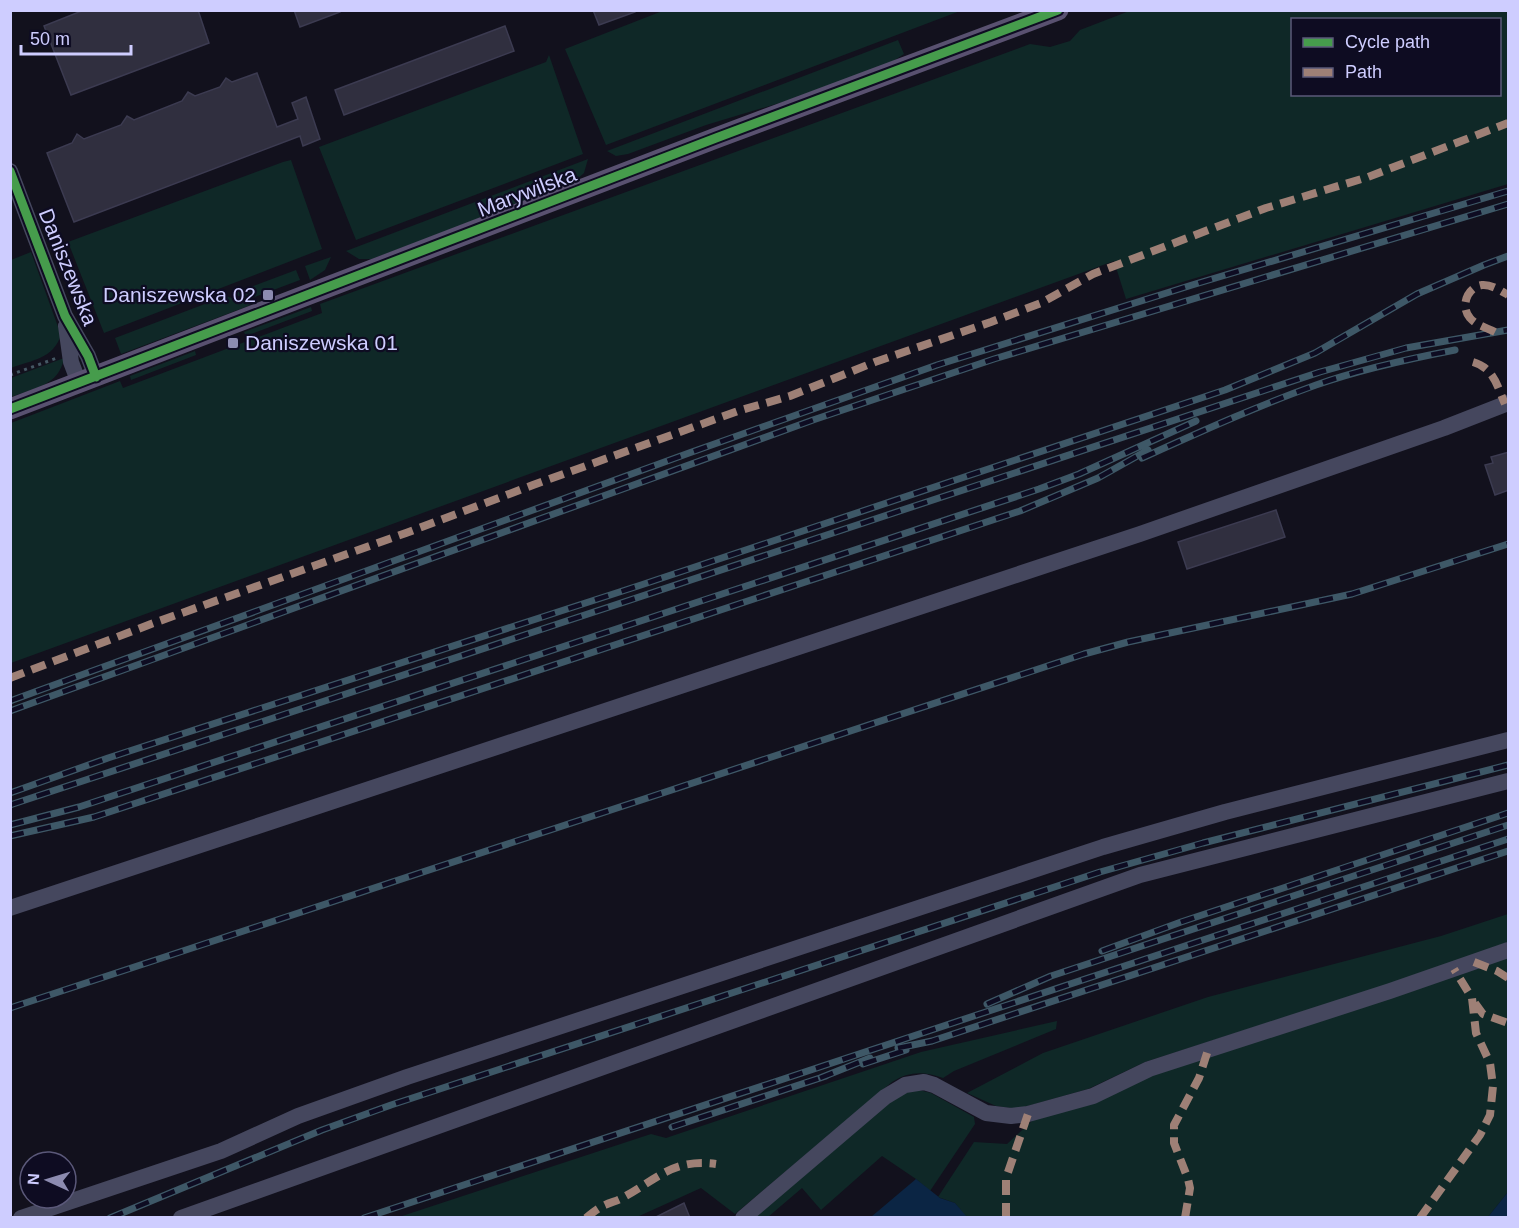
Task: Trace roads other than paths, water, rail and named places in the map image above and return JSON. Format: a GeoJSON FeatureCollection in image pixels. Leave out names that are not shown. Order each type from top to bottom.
{"type":"FeatureCollection","features":[{"type":"Feature","properties":{"kind":"main road","name":"Marywilska"},"geometry":{"type":"LineString","coordinates":[[10,409],[716,138],[1058,10]]}},
{"type":"Feature","properties":{"kind":"street","name":"Daniszewska"},"geometry":{"type":"LineString","coordinates":[[10,171],[65,316],[71,362],[87,380]]}},
{"type":"Feature","properties":{"kind":"street"},"geometry":{"type":"LineString","coordinates":[[10,908],[1140,534],[1509,403]]}},
{"type":"Feature","properties":{"kind":"street"},"geometry":{"type":"LineString","coordinates":[[21,1218],[221,1151],[298,1116],[406,1077],[1103,847],[1260,803],[1509,740]]}},
{"type":"Feature","properties":{"kind":"street"},"geometry":{"type":"LineString","coordinates":[[182,1218],[1140,875],[1509,781]]}},
{"type":"Feature","properties":{"kind":"street"},"geometry":{"type":"LineString","coordinates":[[743,1218],[885,1097],[906,1085],[915,1082],[934,1085],[986,1113],[1011,1116],[1028,1114],[1093,1096],[1149,1069],[1509,950]]}},
{"type":"Feature","properties":{"kind":"water"},"geometry":{"type":"Polygon","coordinates":[[[916,1179],[940,1198],[955,1203],[967,1217],[871,1217],[916,1179]]]}},
{"type":"Feature","properties":{"kind":"water"},"geometry":{"type":"Polygon","coordinates":[[[1508,1192],[1508,1217],[1488,1217],[1508,1192]]]}},
{"type":"Feature","properties":{"kind":"railway"},"geometry":{"type":"LineString","coordinates":[[10,701],[937,365],[1192,285],[1508,191]]}},
{"type":"Feature","properties":{"kind":"railway"},"geometry":{"type":"LineString","coordinates":[[10,711],[813,420],[994,359],[1508,204]]}},
{"type":"Feature","properties":{"kind":"railway"},"geometry":{"type":"LineString","coordinates":[[10,793],[108,758],[641,585],[1225,390],[1315,353],[1417,294],[1508,256]]}},
{"type":"Feature","properties":{"kind":"railway"},"geometry":{"type":"LineString","coordinates":[[10,805],[1320,372],[1406,348],[1508,330]]}},
{"type":"Feature","properties":{"kind":"railway"},"geometry":{"type":"LineString","coordinates":[[1142,458],[1250,410],[1316,385],[1385,365],[1455,350]]}},
{"type":"Feature","properties":{"kind":"railway"},"geometry":{"type":"LineString","coordinates":[[10,825],[79,807],[1039,489],[1079,474],[1196,421]]}},
{"type":"Feature","properties":{"kind":"railway"},"geometry":{"type":"LineString","coordinates":[[10,836],[94,817],[1020,511],[1098,478],[1148,450]]}},
{"type":"Feature","properties":{"kind":"railway"},"geometry":{"type":"LineString","coordinates":[[10,1008],[1084,654],[1128,642],[1352,594],[1508,544]]}},
{"type":"Feature","properties":{"kind":"railway"},"geometry":{"type":"LineString","coordinates":[[110,1218],[322,1130],[391,1105],[1100,872],[1203,843],[1508,765]]}},
{"type":"Feature","properties":{"kind":"railway"},"geometry":{"type":"LineString","coordinates":[[1102,951],[1181,922],[1508,813]]}},
{"type":"Feature","properties":{"kind":"railway"},"geometry":{"type":"LineString","coordinates":[[987,1004],[1051,976],[1508,825]]}},
{"type":"Feature","properties":{"kind":"railway"},"geometry":{"type":"LineString","coordinates":[[364,1218],[1508,839]]}},
{"type":"Feature","properties":{"kind":"railway"},"geometry":{"type":"LineString","coordinates":[[898,1048],[932,1041],[1508,851]]}},
{"type":"Feature","properties":{"kind":"railway"},"geometry":{"type":"LineString","coordinates":[[863,1064],[906,1050]]}},
{"type":"Feature","properties":{"kind":"railway"},"geometry":{"type":"LineString","coordinates":[[820,1078],[870,1058]]}},
{"type":"Feature","properties":{"kind":"railway"},"geometry":{"type":"LineString","coordinates":[[672,1127],[826,1076]]}},
{"type":"Feature","properties":{"kind":"place","name":"Daniszewska 02"},"geometry":{"type":"Point","coordinates":[268,295]}},
{"type":"Feature","properties":{"kind":"place","name":"Daniszewska 01"},"geometry":{"type":"Point","coordinates":[233,343]}}]}
